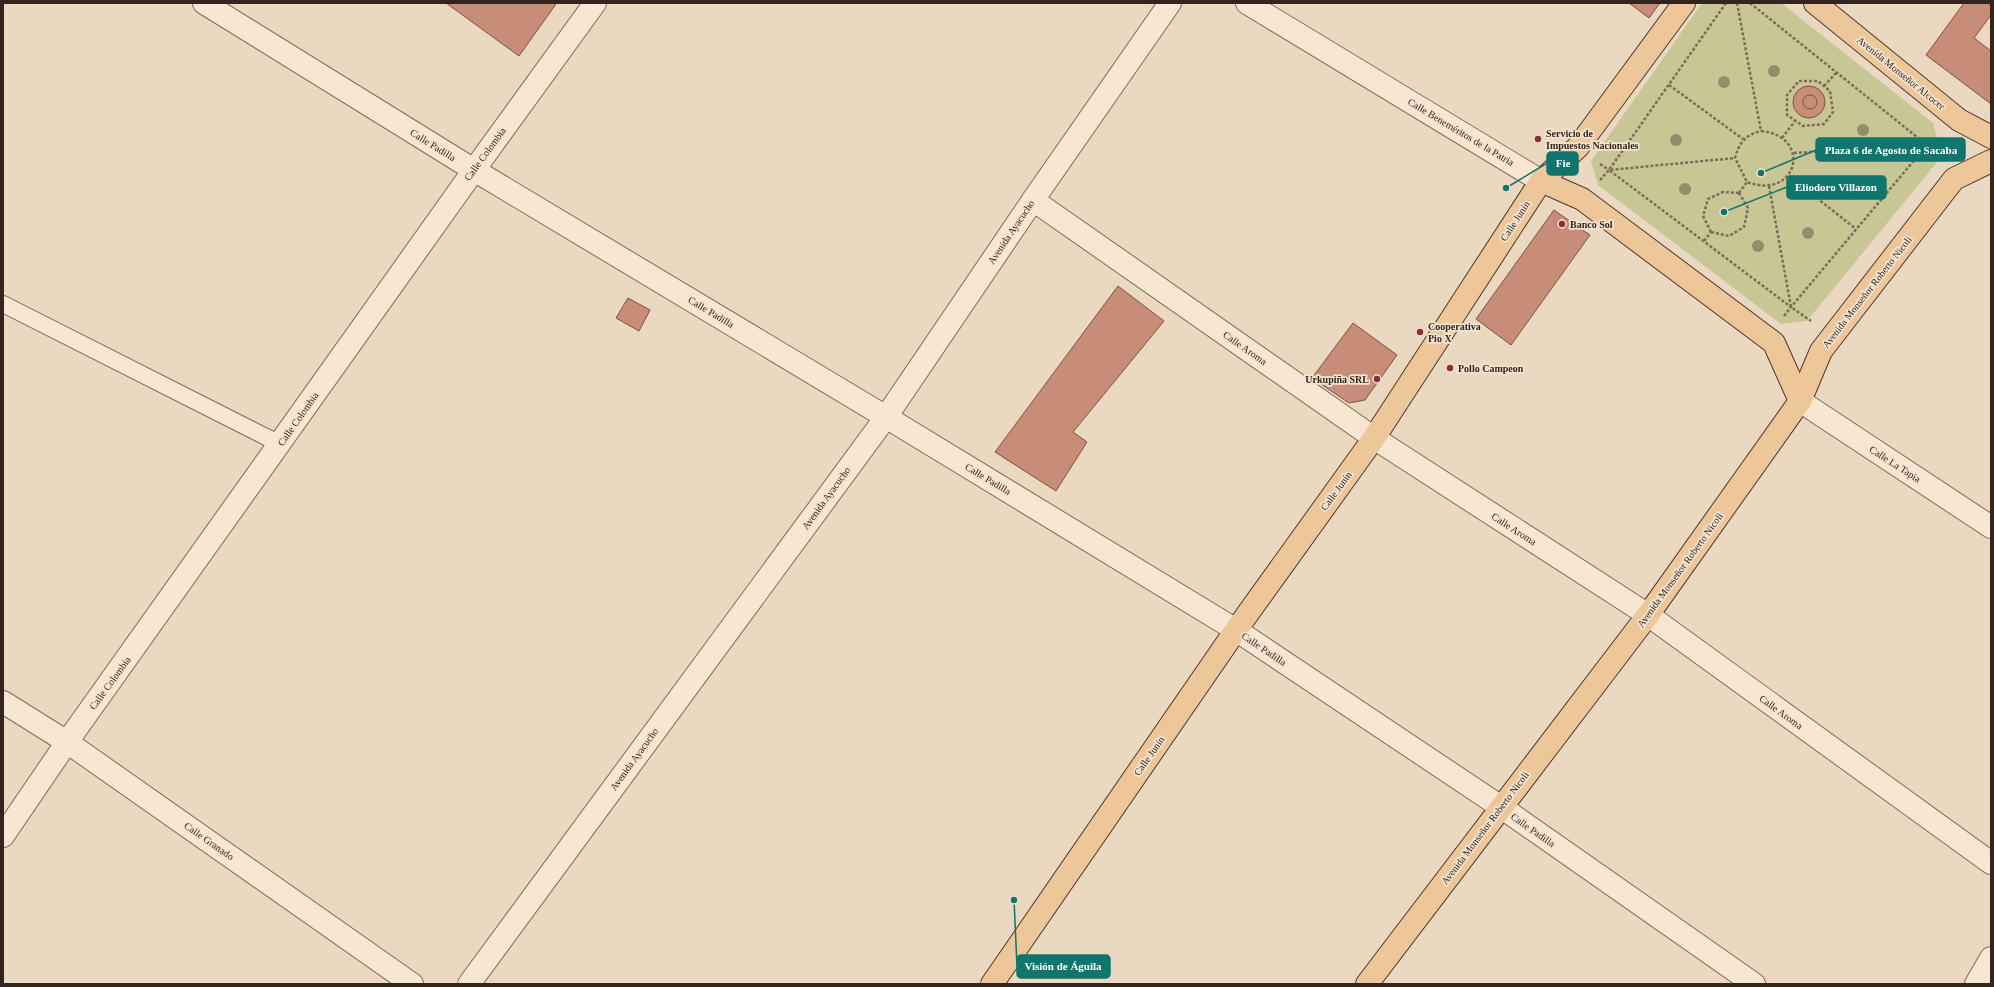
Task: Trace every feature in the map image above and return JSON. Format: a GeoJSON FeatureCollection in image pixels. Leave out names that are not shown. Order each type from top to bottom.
{"type":"FeatureCollection","features":[{"type":"Feature","properties":{"kind":"main road","name":"Calle Junín"},"geometry":{"type":"LineString","coordinates":[[992,984],[1236,630],[1374,438],[1541,181],[1578,147],[1684,3]]}},
{"type":"Feature","properties":{"kind":"main road","name":"Avenida Monseñor Alcocer"},"geometry":{"type":"LineString","coordinates":[[1815,3],[1959,120],[1991,137]]}},
{"type":"Feature","properties":{"kind":"main road","name":"Avenida Monseñor Roberto Nicoli"},"geometry":{"type":"LineString","coordinates":[[1367,984],[1648,616],[1800,401],[1821,350],[1954,179],[1991,161]]}},
{"type":"Feature","properties":{"kind":"main road","name":"Calle Beneméritos de la Patria"},"geometry":{"type":"LineString","coordinates":[[1541,181],[1582,199],[1774,343],[1800,401]]}},
{"type":"Feature","properties":{"kind":"street","name":"Calle Padilla"},"geometry":{"type":"LineString","coordinates":[[204,3],[474,170],[886,417],[1236,630],[1501,807],[1754,984]]}},
{"type":"Feature","properties":{"kind":"street","name":"Calle Colombia"},"geometry":{"type":"LineString","coordinates":[[3,836],[67,742],[474,170],[595,3]]}},
{"type":"Feature","properties":{"kind":"street","name":"Avenida Ayacucho"},"geometry":{"type":"LineString","coordinates":[[469,984],[886,417],[1033,200],[1170,3]]}},
{"type":"Feature","properties":{"kind":"street","name":"Calle Beneméritos de la Patria"},"geometry":{"type":"LineString","coordinates":[[1247,3],[1541,181]]}},
{"type":"Feature","properties":{"kind":"street","name":"Calle Aroma"},"geometry":{"type":"LineString","coordinates":[[1033,200],[1374,438],[1648,616],[1991,863]]}},
{"type":"Feature","properties":{"kind":"street","name":"Calle La Tapia"},"geometry":{"type":"LineString","coordinates":[[1800,401],[1991,527]]}},
{"type":"Feature","properties":{"kind":"street","name":"Calle Granado"},"geometry":{"type":"LineString","coordinates":[[3,702],[67,742],[412,984]]}},
{"type":"Feature","properties":{"kind":"street"},"geometry":{"type":"LineString","coordinates":[[1976,984],[1991,958]]}},
{"type":"Feature","properties":{"kind":"lane"},"geometry":{"type":"LineString","coordinates":[[3,304],[280,444]]}},
{"type":"Feature","properties":{"kind":"path"},"geometry":{"type":"LineString","coordinates":[[1582,199],[1609,170],[1726,3]]}},
{"type":"Feature","properties":{"kind":"path"},"geometry":{"type":"LineString","coordinates":[[1737,3],[1761,131]]}},
{"type":"Feature","properties":{"kind":"path"},"geometry":{"type":"LineString","coordinates":[[1750,3],[1927,145]]}},
{"type":"Feature","properties":{"kind":"path"},"geometry":{"type":"LineString","coordinates":[[1824,86],[1837,72]]}},
{"type":"Feature","properties":{"kind":"path"},"geometry":{"type":"LineString","coordinates":[[1799,81],[1818,81],[1824,86],[1830,91],[1833,112],[1824,124],[1803,126],[1787,115],[1787,95],[1799,81]]}},
{"type":"Feature","properties":{"kind":"path"},"geometry":{"type":"LineString","coordinates":[[1668,85],[1743,139]]}},
{"type":"Feature","properties":{"kind":"path"},"geometry":{"type":"LineString","coordinates":[[1782,138],[1795,120]]}},
{"type":"Feature","properties":{"kind":"path"},"geometry":{"type":"LineString","coordinates":[[1791,307],[1927,145],[1959,120]]}},
{"type":"Feature","properties":{"kind":"path"},"geometry":{"type":"LineString","coordinates":[[1761,131],[1772,132],[1782,138],[1794,153],[1793,164],[1789,176],[1780,182],[1769,186],[1759,187],[1747,182],[1735,158],[1738,146],[1743,139],[1752,133],[1761,131]]}},
{"type":"Feature","properties":{"kind":"path"},"geometry":{"type":"LineString","coordinates":[[1794,153],[1927,145]]}},
{"type":"Feature","properties":{"kind":"path"},"geometry":{"type":"LineString","coordinates":[[1609,170],[1735,158]]}},
{"type":"Feature","properties":{"kind":"path"},"geometry":{"type":"LineString","coordinates":[[1609,170],[1791,307],[1833,335]]}},
{"type":"Feature","properties":{"kind":"path"},"geometry":{"type":"LineString","coordinates":[[1789,176],[1856,229]]}},
{"type":"Feature","properties":{"kind":"path"},"geometry":{"type":"LineString","coordinates":[[1739,193],[1747,182]]}},
{"type":"Feature","properties":{"kind":"path"},"geometry":{"type":"LineString","coordinates":[[1769,186],[1791,307]]}},
{"type":"Feature","properties":{"kind":"path"},"geometry":{"type":"LineString","coordinates":[[1711,232],[1703,216],[1708,199],[1723,192],[1739,193]]}},
{"type":"Feature","properties":{"kind":"path"},"geometry":{"type":"LineString","coordinates":[[1711,232],[1729,236],[1744,227],[1748,208],[1739,193]]}},
{"type":"Feature","properties":{"kind":"path"},"geometry":{"type":"LineString","coordinates":[[1704,241],[1711,232]]}},
{"type":"Feature","properties":{"kind":"shaded area"},"geometry":{"type":"Polygon","coordinates":[[[1702,3],[1781,3],[1933,123],[1942,156],[1807,321],[1781,324],[1598,185],[1591,161],[1702,3]]]}},
{"type":"Feature","properties":{"kind":"building"},"geometry":{"type":"Polygon","coordinates":[[[446,3],[555,3],[556,4],[519,56],[446,3]]]}},
{"type":"Feature","properties":{"kind":"building"},"geometry":{"type":"Polygon","coordinates":[[[1629,3],[1660,3],[1649,18],[1629,3]]]}},
{"type":"Feature","properties":{"kind":"building"},"geometry":{"type":"Polygon","coordinates":[[[1964,3],[1987,3],[1991,6],[1991,15],[1974,38],[1991,51],[1991,104],[1926,55],[1964,3]]]}},
{"type":"Feature","properties":{"kind":"building"},"geometry":{"type":"Polygon","coordinates":[[[1809,86],[1820,91],[1825,102],[1820,113],[1809,118],[1798,113],[1793,102],[1798,91],[1809,86]]]}},
{"type":"Feature","properties":{"kind":"building"},"geometry":{"type":"Polygon","coordinates":[[[1807,95],[1813,95],[1817,99],[1817,105],[1813,109],[1807,109],[1803,105],[1803,99],[1807,95]]]}},
{"type":"Feature","properties":{"kind":"building"},"geometry":{"type":"Polygon","coordinates":[[[1554,210],[1590,235],[1511,345],[1476,319],[1554,210]]]}},
{"type":"Feature","properties":{"kind":"building"},"geometry":{"type":"Polygon","coordinates":[[[1118,286],[1164,321],[1073,432],[1087,442],[1056,491],[995,452],[1118,286]]]}},
{"type":"Feature","properties":{"kind":"building"},"geometry":{"type":"Polygon","coordinates":[[[628,298],[650,310],[639,331],[616,318],[628,298]]]}},
{"type":"Feature","properties":{"kind":"building"},"geometry":{"type":"Polygon","coordinates":[[[1353,323],[1397,355],[1365,400],[1349,403],[1312,378],[1353,323]]]}},
{"type":"Feature","properties":{"kind":"place","name":"Servicio de Impuestos Nacionales"},"geometry":{"type":"Point","coordinates":[1538,139]}},
{"type":"Feature","properties":{"kind":"place","name":"Plaza 6 de Agosto de Sacaba"},"geometry":{"type":"Point","coordinates":[1761,173]}},
{"type":"Feature","properties":{"kind":"place","name":"Fie"},"geometry":{"type":"Point","coordinates":[1506,188]}},
{"type":"Feature","properties":{"kind":"place","name":"Eliodoro Villazon"},"geometry":{"type":"Point","coordinates":[1724,212]}},
{"type":"Feature","properties":{"kind":"place","name":"Banco Sol"},"geometry":{"type":"Point","coordinates":[1562,224]}},
{"type":"Feature","properties":{"kind":"place","name":"Cooperativa Pio X"},"geometry":{"type":"Point","coordinates":[1420,332]}},
{"type":"Feature","properties":{"kind":"place","name":"Pollo Campeon"},"geometry":{"type":"Point","coordinates":[1450,368]}},
{"type":"Feature","properties":{"kind":"place","name":"Urkupiña SRL"},"geometry":{"type":"Point","coordinates":[1377,379]}},
{"type":"Feature","properties":{"kind":"place","name":"Visión de Águila"},"geometry":{"type":"Point","coordinates":[1014,900]}}]}
